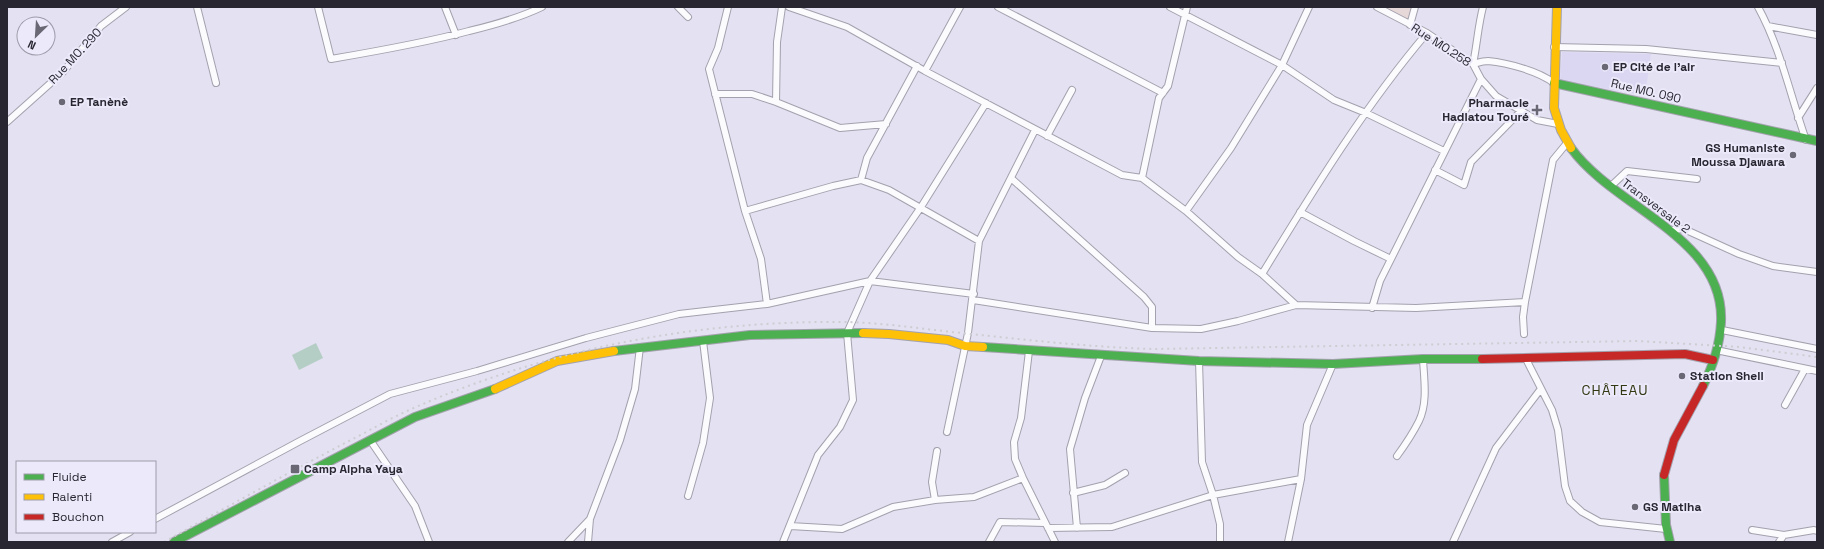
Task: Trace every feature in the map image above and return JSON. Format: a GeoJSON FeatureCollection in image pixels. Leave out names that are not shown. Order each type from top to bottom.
{"type":"FeatureCollection","features":[{"type":"Feature","properties":{"kind":"street","name":"Rue MO. 290"},"geometry":{"type":"LineString","coordinates":[[7,122],[63,72],[101,26],[126,7]]}},
{"type":"Feature","properties":{"kind":"street"},"geometry":{"type":"LineString","coordinates":[[197,7],[216,83]]}},
{"type":"Feature","properties":{"kind":"street"},"geometry":{"type":"LineString","coordinates":[[318,7],[331,59],[402,47],[456,35],[542,7]]}},
{"type":"Feature","properties":{"kind":"street"},"geometry":{"type":"LineString","coordinates":[[445,7],[456,35]]}},
{"type":"Feature","properties":{"kind":"street"},"geometry":{"type":"LineString","coordinates":[[678,7],[688,17]]}},
{"type":"Feature","properties":{"kind":"street"},"geometry":{"type":"LineString","coordinates":[[728,7],[718,48],[709,69],[745,211],[760,259],[767,304]]}},
{"type":"Feature","properties":{"kind":"street"},"geometry":{"type":"LineString","coordinates":[[776,102],[777,42],[782,7]]}},
{"type":"Feature","properties":{"kind":"street"},"geometry":{"type":"LineString","coordinates":[[789,7],[847,27],[925,71],[1122,175],[1142,178],[1186,211],[1238,257],[1262,274],[1296,305]]}},
{"type":"Feature","properties":{"kind":"street"},"geometry":{"type":"LineString","coordinates":[[925,71],[960,7]]}},
{"type":"Feature","properties":{"kind":"street"},"geometry":{"type":"LineString","coordinates":[[998,7],[1163,93]]}},
{"type":"Feature","properties":{"kind":"street"},"geometry":{"type":"LineString","coordinates":[[1170,7],[1282,65],[1334,100],[1366,113],[1444,151]]}},
{"type":"Feature","properties":{"kind":"street"},"geometry":{"type":"LineString","coordinates":[[1142,178],[1159,98],[1168,86],[1187,7]]}},
{"type":"Feature","properties":{"kind":"street"},"geometry":{"type":"LineString","coordinates":[[1186,211],[1232,148],[1282,65],[1310,7]]}},
{"type":"Feature","properties":{"kind":"street","name":"Rue MO.258"},"geometry":{"type":"LineString","coordinates":[[1377,7],[1427,33],[1473,64],[1481,79],[1496,96],[1537,120],[1558,124]]}},
{"type":"Feature","properties":{"kind":"street"},"geometry":{"type":"LineString","coordinates":[[1410,25],[1415,7]]}},
{"type":"Feature","properties":{"kind":"street"},"geometry":{"type":"LineString","coordinates":[[1473,64],[1477,45],[1478,25],[1483,7]]}},
{"type":"Feature","properties":{"kind":"street","name":"Transversale 2"},"geometry":{"type":"LineString","coordinates":[[1557,7],[1554,47],[1554,108],[1558,124],[1567,143],[1584,164],[1610,187],[1671,230],[1692,250],[1708,272],[1717,288],[1721,305],[1722,330],[1713,360],[1700,392],[1682,421],[1671,447],[1664,474],[1666,529],[1670,542]]}},
{"type":"Feature","properties":{"kind":"street"},"geometry":{"type":"LineString","coordinates":[[1758,7],[1768,26],[1782,63],[1806,140]]}},
{"type":"Feature","properties":{"kind":"street"},"geometry":{"type":"LineString","coordinates":[[1768,26],[1817,34]]}},
{"type":"Feature","properties":{"kind":"street"},"geometry":{"type":"LineString","coordinates":[[1262,274],[1300,212],[1366,113],[1399,66],[1427,33]]}},
{"type":"Feature","properties":{"kind":"street"},"geometry":{"type":"LineString","coordinates":[[1554,47],[1646,49],[1782,63]]}},
{"type":"Feature","properties":{"kind":"street","name":"Rue MO. 090"},"geometry":{"type":"LineString","coordinates":[[1473,64],[1487,61],[1544,75],[1554,83],[1806,140],[1817,141]]}},
{"type":"Feature","properties":{"kind":"street"},"geometry":{"type":"LineString","coordinates":[[861,180],[867,158],[917,66]]}},
{"type":"Feature","properties":{"kind":"street"},"geometry":{"type":"LineString","coordinates":[[1372,308],[1380,281],[1481,79]]}},
{"type":"Feature","properties":{"kind":"street"},"geometry":{"type":"LineString","coordinates":[[1798,118],[1817,88]]}},
{"type":"Feature","properties":{"kind":"street"},"geometry":{"type":"LineString","coordinates":[[1047,136],[1072,90]]}},
{"type":"Feature","properties":{"kind":"street"},"geometry":{"type":"LineString","coordinates":[[715,94],[752,94],[840,128],[886,124]]}},
{"type":"Feature","properties":{"kind":"street"},"geometry":{"type":"LineString","coordinates":[[783,542],[818,455],[840,427],[853,400],[847,333],[870,281],[921,207],[986,103]]}},
{"type":"Feature","properties":{"kind":"street"},"geometry":{"type":"LineString","coordinates":[[1435,170],[1464,185],[1471,162],[1521,111]]}},
{"type":"Feature","properties":{"kind":"street"},"geometry":{"type":"LineString","coordinates":[[947,432],[965,346],[973,297],[979,241],[1012,179],[1035,130]]}},
{"type":"Feature","properties":{"kind":"street"},"geometry":{"type":"LineString","coordinates":[[1524,334],[1523,317],[1525,302],[1553,160],[1567,143]]}},
{"type":"Feature","properties":{"kind":"street"},"geometry":{"type":"LineString","coordinates":[[1610,187],[1627,171],[1697,179]]}},
{"type":"Feature","properties":{"kind":"street"},"geometry":{"type":"LineString","coordinates":[[1012,179],[1144,297],[1152,307],[1152,328]]}},
{"type":"Feature","properties":{"kind":"street"},"geometry":{"type":"LineString","coordinates":[[745,211],[861,180],[888,190],[921,207],[979,241]]}},
{"type":"Feature","properties":{"kind":"street"},"geometry":{"type":"LineString","coordinates":[[1300,212],[1354,242],[1391,259]]}},
{"type":"Feature","properties":{"kind":"street"},"geometry":{"type":"LineString","coordinates":[[1671,230],[1684,230],[1739,254],[1774,266],[1817,272]]}},
{"type":"Feature","properties":{"kind":"street"},"geometry":{"type":"LineString","coordinates":[[156,518],[390,394],[477,371],[586,338],[679,314],[767,304],[870,281],[1152,328],[1201,329],[1238,321],[1296,305],[1416,308],[1525,302]]}},
{"type":"Feature","properties":{"kind":"street"},"geometry":{"type":"LineString","coordinates":[[1722,330],[1817,350]]}},
{"type":"Feature","properties":{"kind":"street"},"geometry":{"type":"LineString","coordinates":[[175,542],[415,417],[496,389],[556,361],[640,347],[750,335],[847,333],[889,334],[948,340],[965,346],[1101,356],[1199,361],[1333,364],[1423,359],[1526,359],[1685,354],[1713,360]]}},
{"type":"Feature","properties":{"kind":"street"},"geometry":{"type":"LineString","coordinates":[[688,496],[703,443],[710,398],[703,340]]}},
{"type":"Feature","properties":{"kind":"street"},"geometry":{"type":"LineString","coordinates":[[588,542],[590,519],[620,440],[635,389],[640,347]]}},
{"type":"Feature","properties":{"kind":"street"},"geometry":{"type":"LineString","coordinates":[[1716,350],[1817,371]]}},
{"type":"Feature","properties":{"kind":"street"},"geometry":{"type":"LineString","coordinates":[[1029,351],[1021,418],[1014,442],[1016,459],[1023,478],[1055,542]]}},
{"type":"Feature","properties":{"kind":"street"},"geometry":{"type":"LineString","coordinates":[[1077,528],[1070,449],[1085,398],[1101,356]]}},
{"type":"Feature","properties":{"kind":"street"},"geometry":{"type":"LineString","coordinates":[[1397,456],[1419,421],[1422,412],[1425,393],[1423,359]]}},
{"type":"Feature","properties":{"kind":"street"},"geometry":{"type":"LineString","coordinates":[[1526,359],[1540,390],[1552,410],[1558,430],[1565,486],[1570,501],[1582,512],[1600,522],[1666,529]]}},
{"type":"Feature","properties":{"kind":"street"},"geometry":{"type":"LineString","coordinates":[[1199,361],[1202,462],[1213,494],[1220,524],[1220,542]]}},
{"type":"Feature","properties":{"kind":"street"},"geometry":{"type":"LineString","coordinates":[[1288,542],[1301,480],[1307,425],[1333,364]]}},
{"type":"Feature","properties":{"kind":"street"},"geometry":{"type":"LineString","coordinates":[[1785,405],[1805,368]]}},
{"type":"Feature","properties":{"kind":"street"},"geometry":{"type":"LineString","coordinates":[[1453,542],[1496,448],[1540,390]]}},
{"type":"Feature","properties":{"kind":"street"},"geometry":{"type":"LineString","coordinates":[[370,440],[415,506],[429,542]]}},
{"type":"Feature","properties":{"kind":"street"},"geometry":{"type":"LineString","coordinates":[[935,500],[932,482],[938,451]]}},
{"type":"Feature","properties":{"kind":"street"},"geometry":{"type":"LineString","coordinates":[[1073,493],[1105,485],[1125,473]]}},
{"type":"Feature","properties":{"kind":"street"},"geometry":{"type":"LineString","coordinates":[[790,526],[842,529],[893,507],[935,500],[974,497],[1023,478]]}},
{"type":"Feature","properties":{"kind":"street"},"geometry":{"type":"LineString","coordinates":[[989,542],[1000,522],[1077,528],[1112,527],[1213,494],[1301,480]]}},
{"type":"Feature","properties":{"kind":"street"},"geometry":{"type":"LineString","coordinates":[[568,542],[590,519]]}},
{"type":"Feature","properties":{"kind":"street"},"geometry":{"type":"LineString","coordinates":[[1752,530],[1784,535],[1814,530],[1817,532]]}},
{"type":"Feature","properties":{"kind":"street"},"geometry":{"type":"LineString","coordinates":[[112,542],[128,533]]}},
{"type":"Feature","properties":{"kind":"street"},"geometry":{"type":"LineString","coordinates":[[1779,542],[1784,535]]}},
{"type":"Feature","properties":{"kind":"shaded area"},"geometry":{"type":"Polygon","coordinates":[[[1385,7],[1413,7],[1410,22],[1385,7]]]}},
{"type":"Feature","properties":{"kind":"shaded area","name":"EP Cité de l'air"},"geometry":{"type":"Polygon","coordinates":[[[1562,52],[1651,54],[1645,96],[1560,80],[1562,52]]]}},
{"type":"Feature","properties":{"kind":"green space"},"geometry":{"type":"Polygon","coordinates":[[[316,343],[323,358],[299,370],[292,355],[316,343]]]}},
{"type":"Feature","properties":{"kind":"railway"},"geometry":{"type":"LineString","coordinates":[[164,542],[392,418],[459,389],[567,355],[623,342],[735,326],[848,322],[1053,342],[1154,349],[1638,341],[1740,347],[1817,357]]}},
{"type":"Feature","properties":{"kind":"traffic: fast"},"geometry":{"type":"LineString","coordinates":[[1554,83],[1817,141]]}},
{"type":"Feature","properties":{"kind":"traffic: fast"},"geometry":{"type":"LineString","coordinates":[[1571,148],[1590,169],[1613,189],[1664,226],[1687,245],[1705,267],[1717,293],[1721,322],[1715,355],[1703,386]]}},
{"type":"Feature","properties":{"kind":"traffic: fast"},"geometry":{"type":"LineString","coordinates":[[614,351],[750,335],[863,333]]}},
{"type":"Feature","properties":{"kind":"traffic: fast"},"geometry":{"type":"LineString","coordinates":[[983,347],[1199,361],[1333,364],[1423,359],[1482,359]]}},
{"type":"Feature","properties":{"kind":"traffic: fast"},"geometry":{"type":"LineString","coordinates":[[174,542],[415,417],[495,389]]}},
{"type":"Feature","properties":{"kind":"traffic: fast"},"geometry":{"type":"LineString","coordinates":[[1664,475],[1666,525],[1670,542]]}},
{"type":"Feature","properties":{"kind":"traffic: slow"},"geometry":{"type":"LineString","coordinates":[[1557,7],[1554,108],[1561,130],[1571,148]]}},
{"type":"Feature","properties":{"kind":"traffic: slow"},"geometry":{"type":"LineString","coordinates":[[863,333],[948,340],[965,346],[983,347]]}},
{"type":"Feature","properties":{"kind":"traffic: slow"},"geometry":{"type":"LineString","coordinates":[[495,389],[557,361],[614,351]]}},
{"type":"Feature","properties":{"kind":"traffic: jam"},"geometry":{"type":"LineString","coordinates":[[1482,359],[1685,354],[1713,360]]}},
{"type":"Feature","properties":{"kind":"traffic: jam"},"geometry":{"type":"LineString","coordinates":[[1664,475],[1674,440],[1703,386]]}},
{"type":"Feature","properties":{"kind":"place","name":"EP Cité de l'air"},"geometry":{"type":"Point","coordinates":[1605,67]}},
{"type":"Feature","properties":{"kind":"place","name":"EP Tanènè"},"geometry":{"type":"Point","coordinates":[62,102]}},
{"type":"Feature","properties":{"kind":"place","name":"Pharmacie Hadiatou Touré"},"geometry":{"type":"Point","coordinates":[1537,110]}},
{"type":"Feature","properties":{"kind":"place","name":"GS Humaniste Moussa Djawara"},"geometry":{"type":"Point","coordinates":[1793,155]}},
{"type":"Feature","properties":{"kind":"place","name":"Station Shell"},"geometry":{"type":"Point","coordinates":[1682,376]}},
{"type":"Feature","properties":{"kind":"place","name":"Camp Alpha Yaya"},"geometry":{"type":"Point","coordinates":[295,469]}},
{"type":"Feature","properties":{"kind":"place","name":"GS Matiha"},"geometry":{"type":"Point","coordinates":[1635,507]}},
{"type":"Feature","properties":{"kind":"district","name":"CHÂTEAU"},"geometry":{"type":"Point","coordinates":[1615,390]}}]}
